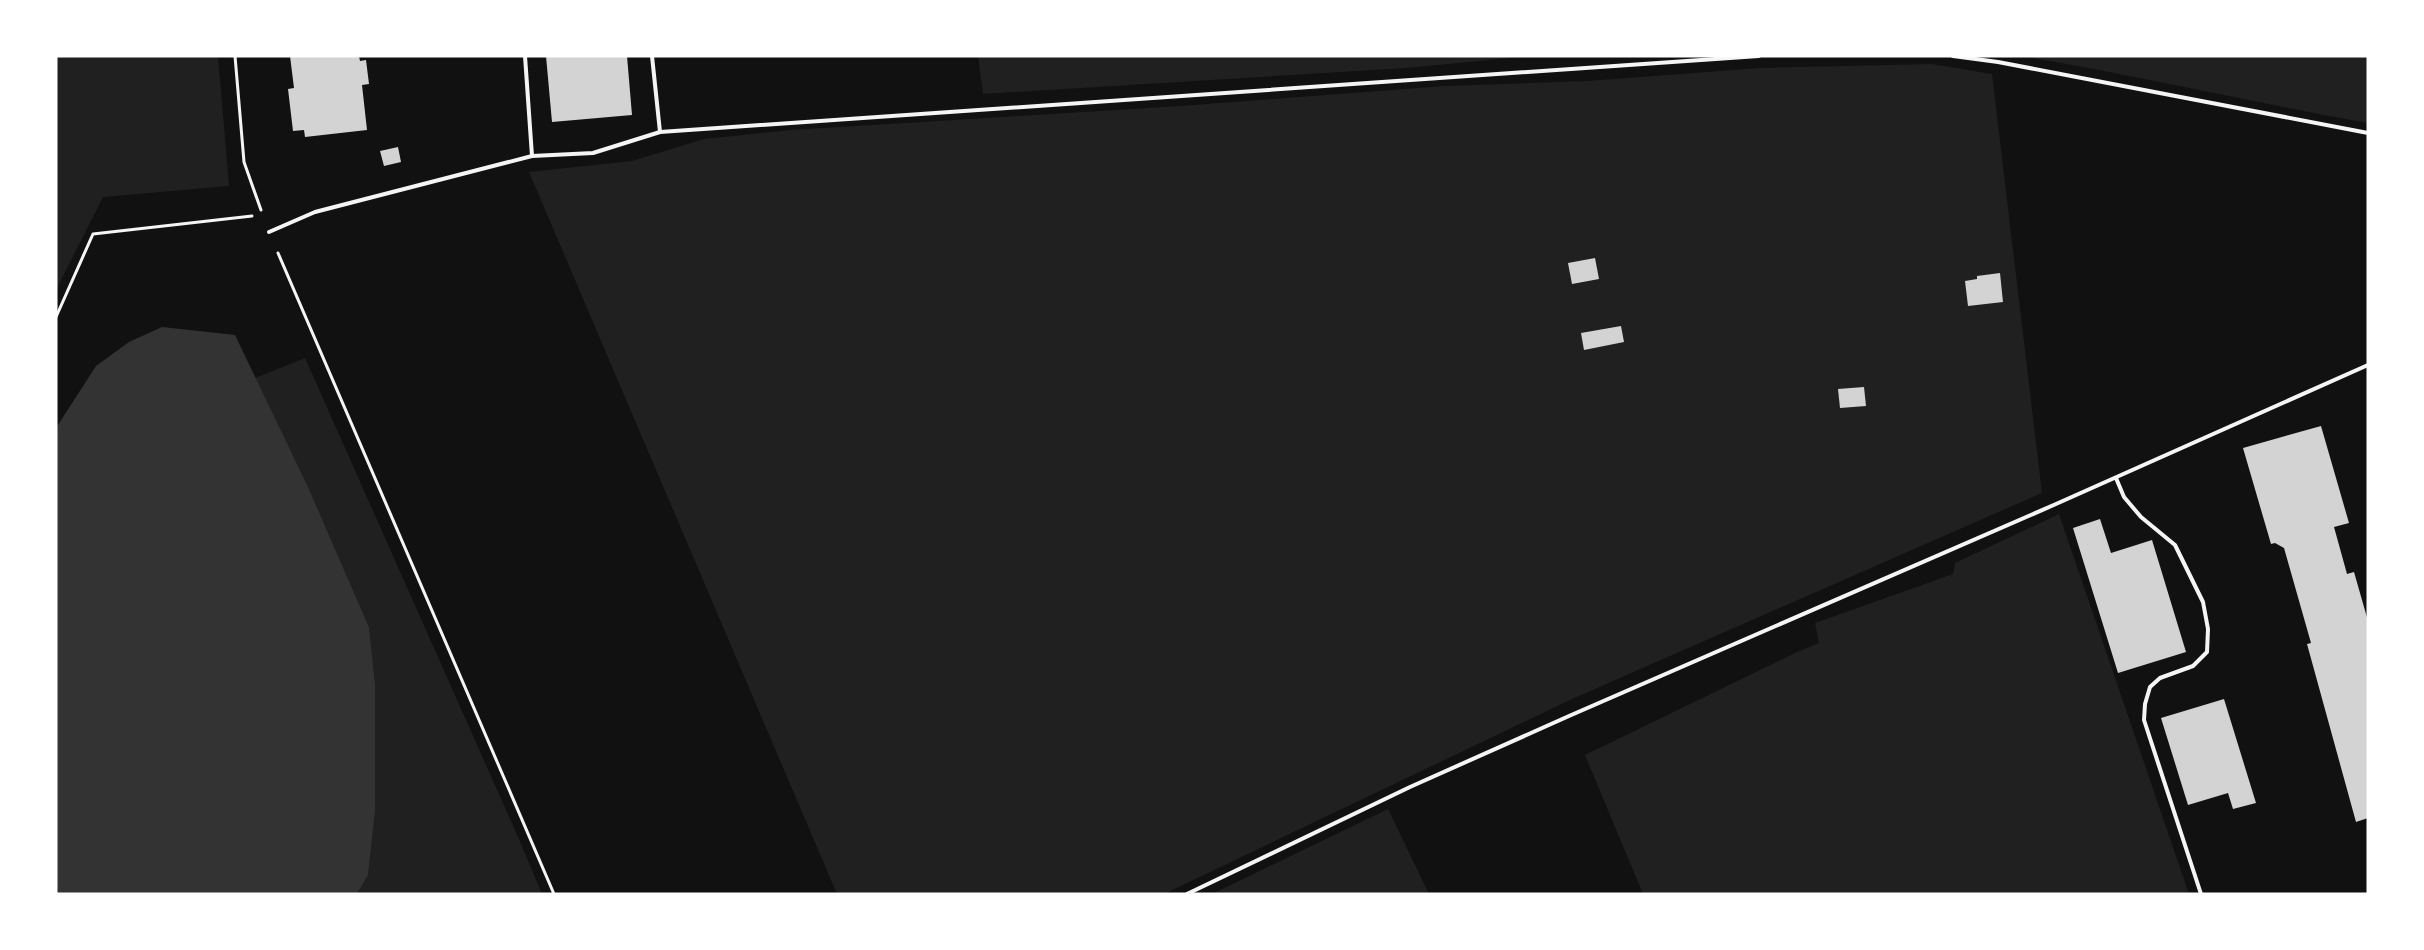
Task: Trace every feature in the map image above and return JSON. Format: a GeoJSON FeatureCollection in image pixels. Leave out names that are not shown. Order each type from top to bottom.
{"type":"FeatureCollection","features":[{"type":"Feature","properties":{"kind":"lane"},"geometry":{"type":"LineString","coordinates":[[525,56],[532,156]]}},
{"type":"Feature","properties":{"kind":"lane"},"geometry":{"type":"LineString","coordinates":[[652,56],[660,132]]}},
{"type":"Feature","properties":{"kind":"lane"},"geometry":{"type":"LineString","coordinates":[[269,232],[315,212],[532,156],[593,153],[660,132],[1759,56]]}},
{"type":"Feature","properties":{"kind":"lane"},"geometry":{"type":"LineString","coordinates":[[1953,56],[1998,62],[2368,133]]}},
{"type":"Feature","properties":{"kind":"lane"},"geometry":{"type":"LineString","coordinates":[[1187,894],[1410,787],[2116,478],[2368,365]]}},
{"type":"Feature","properties":{"kind":"lane"},"geometry":{"type":"LineString","coordinates":[[2116,478],[2124,497],[2141,518],[2175,545],[2203,602],[2208,629],[2207,652],[2193,666],[2160,678],[2150,687],[2145,704],[2144,720],[2201,894]]}},
{"type":"Feature","properties":{"kind":"path"},"geometry":{"type":"LineString","coordinates":[[235,56],[244,162],[262,215],[554,894]]}},
{"type":"Feature","properties":{"kind":"path"},"geometry":{"type":"LineString","coordinates":[[56,317],[93,234],[262,215]]}},
{"type":"Feature","properties":{"kind":"shaded area"},"geometry":{"type":"Polygon","coordinates":[[[56,56],[218,56],[229,186],[103,197],[56,290],[56,56]]]}},
{"type":"Feature","properties":{"kind":"shaded area"},"geometry":{"type":"Polygon","coordinates":[[[978,56],[1530,56],[1406,68],[983,94],[978,56]]]}},
{"type":"Feature","properties":{"kind":"shaded area"},"geometry":{"type":"Polygon","coordinates":[[[2022,56],[2368,56],[2368,123],[2109,72],[2022,56]]]}},
{"type":"Feature","properties":{"kind":"shaded area"},"geometry":{"type":"Polygon","coordinates":[[[1932,64],[1992,74],[2042,493],[1572,699],[1164,894],[837,894],[529,172],[632,161],[704,139],[791,130],[1181,106],[1445,86],[1588,81],[1760,68],[1932,64]]]}},
{"type":"Feature","properties":{"kind":"shaded area"},"geometry":{"type":"Polygon","coordinates":[[[162,327],[235,335],[309,489],[369,627],[375,683],[375,812],[368,875],[357,894],[56,894],[56,428],[96,366],[129,342],[162,327]]]}},
{"type":"Feature","properties":{"kind":"shaded area"},"geometry":{"type":"Polygon","coordinates":[[[305,358],[542,894],[357,894],[368,875],[375,812],[375,683],[369,627],[309,489],[255,378],[305,358]]]}},
{"type":"Feature","properties":{"kind":"shaded area"},"geometry":{"type":"Polygon","coordinates":[[[2059,514],[2189,894],[1643,894],[1585,755],[1819,643],[1815,623],[1953,574],[1955,563],[2059,514]]]}},
{"type":"Feature","properties":{"kind":"shaded area"},"geometry":{"type":"Polygon","coordinates":[[[1388,809],[1429,894],[1212,894],[1388,809]]]}},
{"type":"Feature","properties":{"kind":"building"},"geometry":{"type":"Polygon","coordinates":[[[290,56],[359,56],[360,61],[366,60],[369,84],[362,85],[367,130],[305,137],[304,130],[293,131],[288,89],[294,88],[290,56]]]}},
{"type":"Feature","properties":{"kind":"building"},"geometry":{"type":"Polygon","coordinates":[[[546,56],[627,56],[632,115],[552,122],[546,56]]]}},
{"type":"Feature","properties":{"kind":"building"},"geometry":{"type":"Polygon","coordinates":[[[398,147],[401,162],[384,166],[380,151],[398,147]]]}},
{"type":"Feature","properties":{"kind":"building"},"geometry":{"type":"Polygon","coordinates":[[[1595,258],[1599,279],[1572,284],[1568,263],[1595,258]]]}},
{"type":"Feature","properties":{"kind":"building"},"geometry":{"type":"Polygon","coordinates":[[[2000,273],[2003,302],[1968,306],[1965,281],[1977,279],[1977,276],[2000,273]]]}},
{"type":"Feature","properties":{"kind":"building"},"geometry":{"type":"Polygon","coordinates":[[[1621,326],[1624,342],[1584,350],[1581,333],[1621,326]]]}},
{"type":"Feature","properties":{"kind":"building"},"geometry":{"type":"Polygon","coordinates":[[[1864,387],[1866,406],[1840,408],[1838,389],[1864,387]]]}},
{"type":"Feature","properties":{"kind":"building"},"geometry":{"type":"Polygon","coordinates":[[[2321,426],[2349,523],[2334,527],[2347,574],[2354,572],[2368,621],[2368,818],[2356,822],[2307,644],[2311,643],[2284,548],[2275,543],[2271,544],[2243,448],[2321,426]]]}},
{"type":"Feature","properties":{"kind":"building"},"geometry":{"type":"Polygon","coordinates":[[[2100,519],[2111,553],[2152,540],[2186,652],[2118,673],[2073,528],[2100,519]]]}},
{"type":"Feature","properties":{"kind":"building"},"geometry":{"type":"Polygon","coordinates":[[[2224,699],[2256,803],[2233,809],[2228,793],[2188,805],[2161,718],[2224,699]]]}}]}
